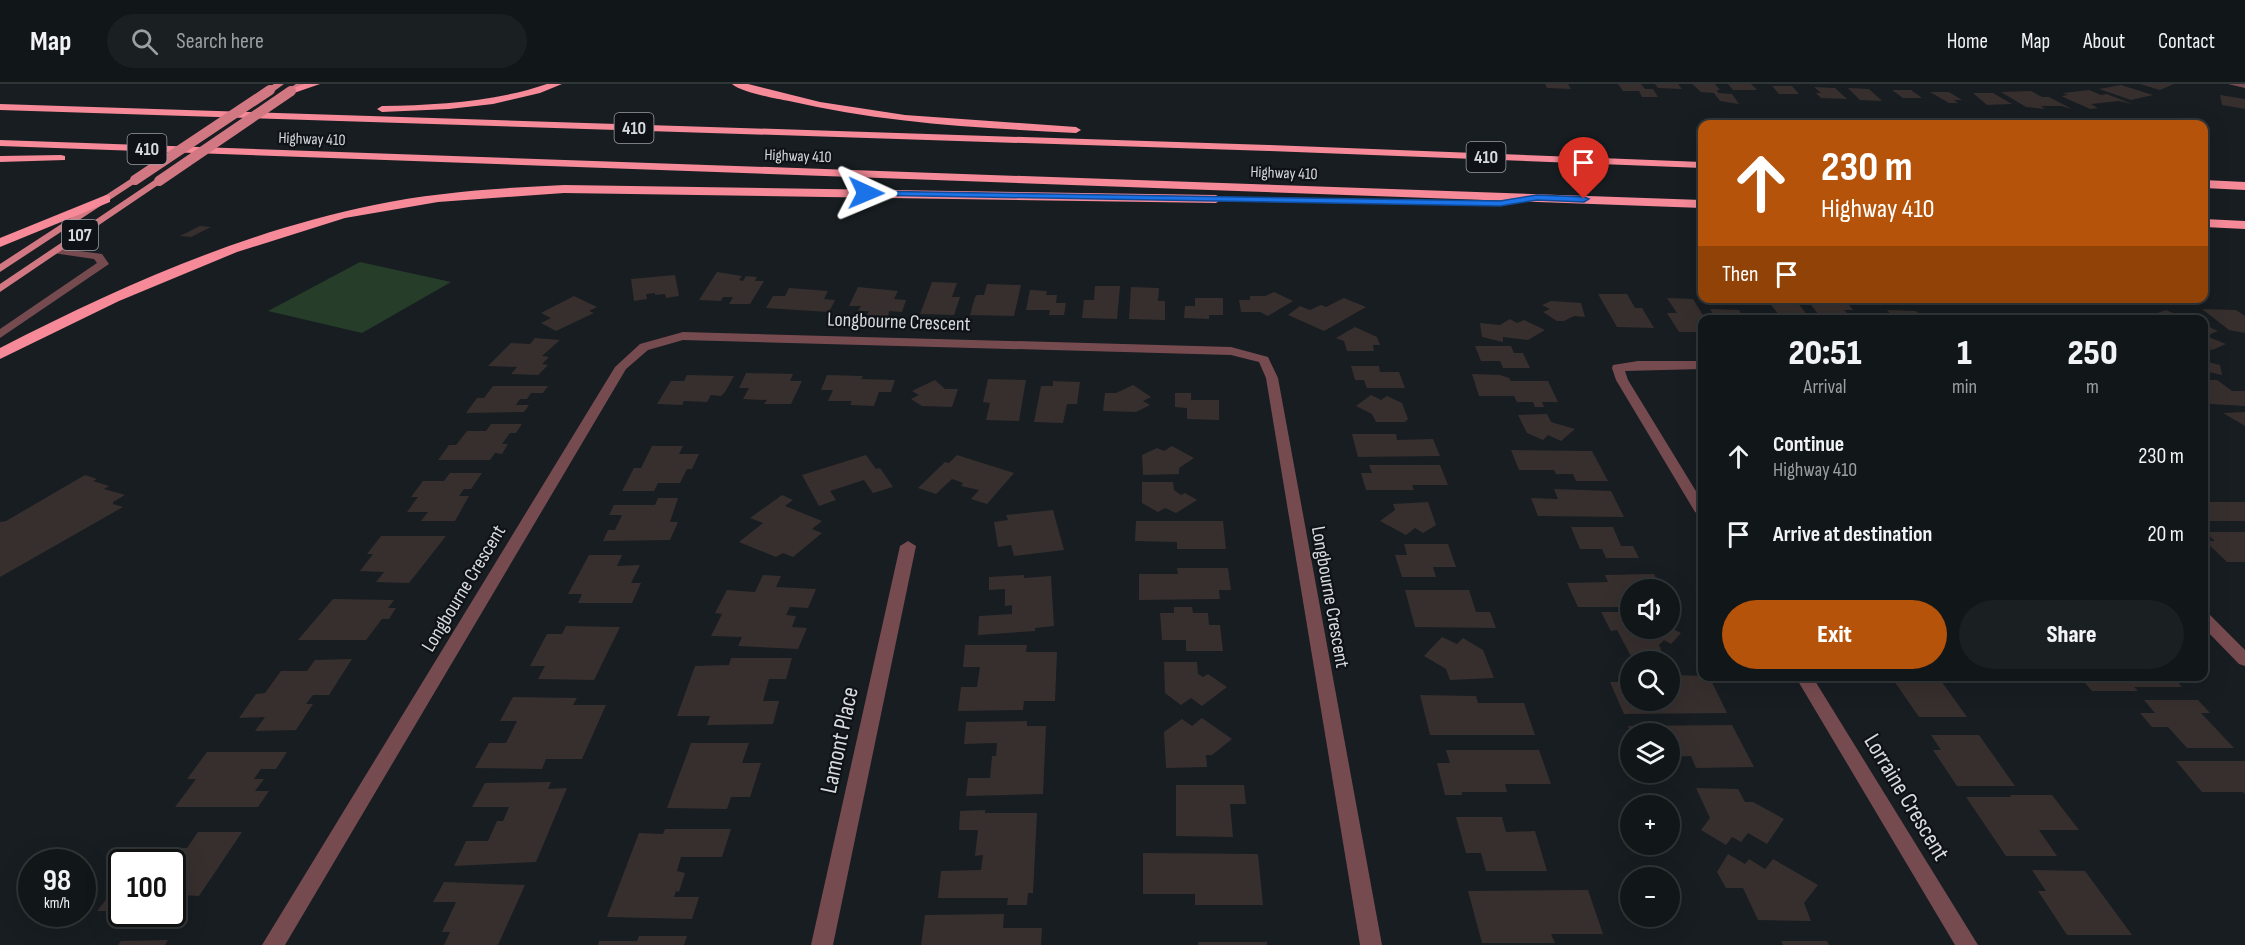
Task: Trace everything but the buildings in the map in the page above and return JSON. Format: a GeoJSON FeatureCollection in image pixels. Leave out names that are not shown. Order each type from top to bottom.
{"type":"FeatureCollection","features":[{"type":"Feature","properties":{"kind":"highway"},"geometry":{"type":"LineString","coordinates":[[291,91],[315,84]]}},
{"type":"Feature","properties":{"kind":"highway"},"geometry":{"type":"LineString","coordinates":[[145,112],[212,108],[456,106],[507,98],[557,84]]}},
{"type":"Feature","properties":{"kind":"highway"},"geometry":{"type":"LineString","coordinates":[[737,84],[812,105],[861,113],[954,122],[1229,141],[1269,148]]}},
{"type":"Feature","properties":{"kind":"highway","name":"Highway 410"},"geometry":{"type":"LineString","coordinates":[[0,107],[1269,148],[1698,165]]}},
{"type":"Feature","properties":{"kind":"highway","name":"Highway 410"},"geometry":{"type":"LineString","coordinates":[[0,144],[1698,204]]}},
{"type":"Feature","properties":{"kind":"highway"},"geometry":{"type":"LineString","coordinates":[[0,159],[250,158],[295,154]]}},
{"type":"Feature","properties":{"kind":"highway"},"geometry":{"type":"LineString","coordinates":[[2208,184],[2245,186]]}},
{"type":"Feature","properties":{"kind":"highway"},"geometry":{"type":"LineString","coordinates":[[0,354],[167,275],[273,234],[350,214],[462,195],[528,190],[616,189],[1500,204],[1537,198]]}},
{"type":"Feature","properties":{"kind":"highway"},"geometry":{"type":"LineString","coordinates":[[0,243],[106,200]]}},
{"type":"Feature","properties":{"kind":"highway"},"geometry":{"type":"LineString","coordinates":[[2208,223],[2245,225]]}},
{"type":"Feature","properties":{"kind":"main road","name":"107"},"geometry":{"type":"LineString","coordinates":[[0,269],[279,84]]}},
{"type":"Feature","properties":{"kind":"main road"},"geometry":{"type":"LineString","coordinates":[[291,91],[301,84]]}},
{"type":"Feature","properties":{"kind":"main road","name":"107"},"geometry":{"type":"LineString","coordinates":[[0,289],[291,91]]}},
{"type":"Feature","properties":{"kind":"street"},"geometry":{"type":"LineString","coordinates":[[2232,84],[2245,86]]}},
{"type":"Feature","properties":{"kind":"street"},"geometry":{"type":"LineString","coordinates":[[0,334],[103,264],[98,256],[57,250]]}},
{"type":"Feature","properties":{"kind":"street","name":"Longbourne Crescent"},"geometry":{"type":"LineString","coordinates":[[273,945],[621,367],[644,346],[682,336],[1231,351],[1264,360],[1272,378],[1371,945]]}},
{"type":"Feature","properties":{"kind":"street"},"geometry":{"type":"LineString","coordinates":[[0,343],[17,345]]}},
{"type":"Feature","properties":{"kind":"street"},"geometry":{"type":"LineString","coordinates":[[1698,365],[1638,364],[1618,368],[1622,380],[1698,505]]}},
{"type":"Feature","properties":{"kind":"street","name":"Lamont Place"},"geometry":{"type":"LineString","coordinates":[[822,945],[908,546]]}},
{"type":"Feature","properties":{"kind":"street"},"geometry":{"type":"LineString","coordinates":[[2208,623],[2245,660]]}},
{"type":"Feature","properties":{"kind":"street","name":"Lorraine Crescent"},"geometry":{"type":"LineString","coordinates":[[1806,681],[1967,945]]}},
{"type":"Feature","properties":{"kind":"green space"},"geometry":{"type":"Polygon","coordinates":[[[360,262],[451,282],[362,333],[268,311],[360,262]]]}},
{"type":"Feature","properties":{"kind":"route"},"geometry":{"type":"LineString","coordinates":[[866,193],[1500,204],[1537,198],[1584,199]]}}]}
